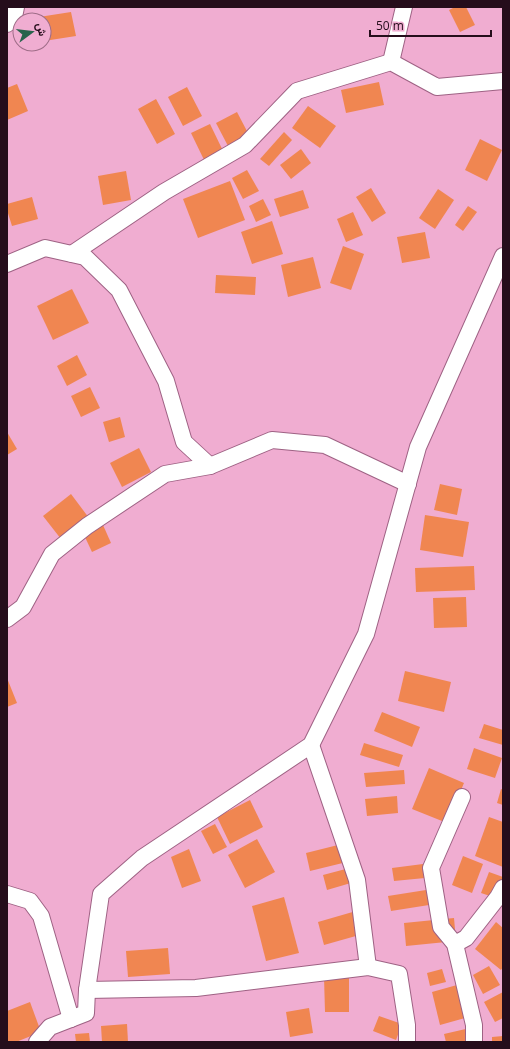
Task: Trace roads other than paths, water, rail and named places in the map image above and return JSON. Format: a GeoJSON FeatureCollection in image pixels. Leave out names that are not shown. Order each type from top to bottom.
{"type":"FeatureCollection","features":[{"type":"Feature","properties":{"kind":"street"},"geometry":{"type":"LineString","coordinates":[[7,24],[14,17],[16,7]]}},
{"type":"Feature","properties":{"kind":"street"},"geometry":{"type":"LineString","coordinates":[[391,62],[404,7]]}},
{"type":"Feature","properties":{"kind":"street"},"geometry":{"type":"LineString","coordinates":[[72,254],[164,192],[245,145],[297,91],[391,62],[437,87],[503,81]]}},
{"type":"Feature","properties":{"kind":"street"},"geometry":{"type":"LineString","coordinates":[[7,264],[45,248],[85,257],[119,290],[166,381],[184,442],[210,466]]}},
{"type":"Feature","properties":{"kind":"street"},"geometry":{"type":"LineString","coordinates":[[37,1042],[50,1027],[86,1013],[87,990],[101,894],[142,858],[311,745],[366,634],[418,447],[503,256]]}},
{"type":"Feature","properties":{"kind":"street"},"geometry":{"type":"LineString","coordinates":[[7,619],[24,607],[52,554],[87,526],[165,474],[210,466],[272,440],[325,445],[408,484]]}},
{"type":"Feature","properties":{"kind":"street"},"geometry":{"type":"LineString","coordinates":[[311,745],[357,880],[368,967]]}},
{"type":"Feature","properties":{"kind":"street"},"geometry":{"type":"LineString","coordinates":[[462,797],[431,868],[441,927],[455,944],[474,1025],[474,1042]]}},
{"type":"Feature","properties":{"kind":"street"},"geometry":{"type":"LineString","coordinates":[[455,944],[466,938],[498,897],[503,888]]}},
{"type":"Feature","properties":{"kind":"street"},"geometry":{"type":"LineString","coordinates":[[7,894],[30,901],[41,916],[71,1019]]}},
{"type":"Feature","properties":{"kind":"street"},"geometry":{"type":"LineString","coordinates":[[87,990],[196,988],[368,967],[399,974],[407,1025],[407,1042]]}}]}
